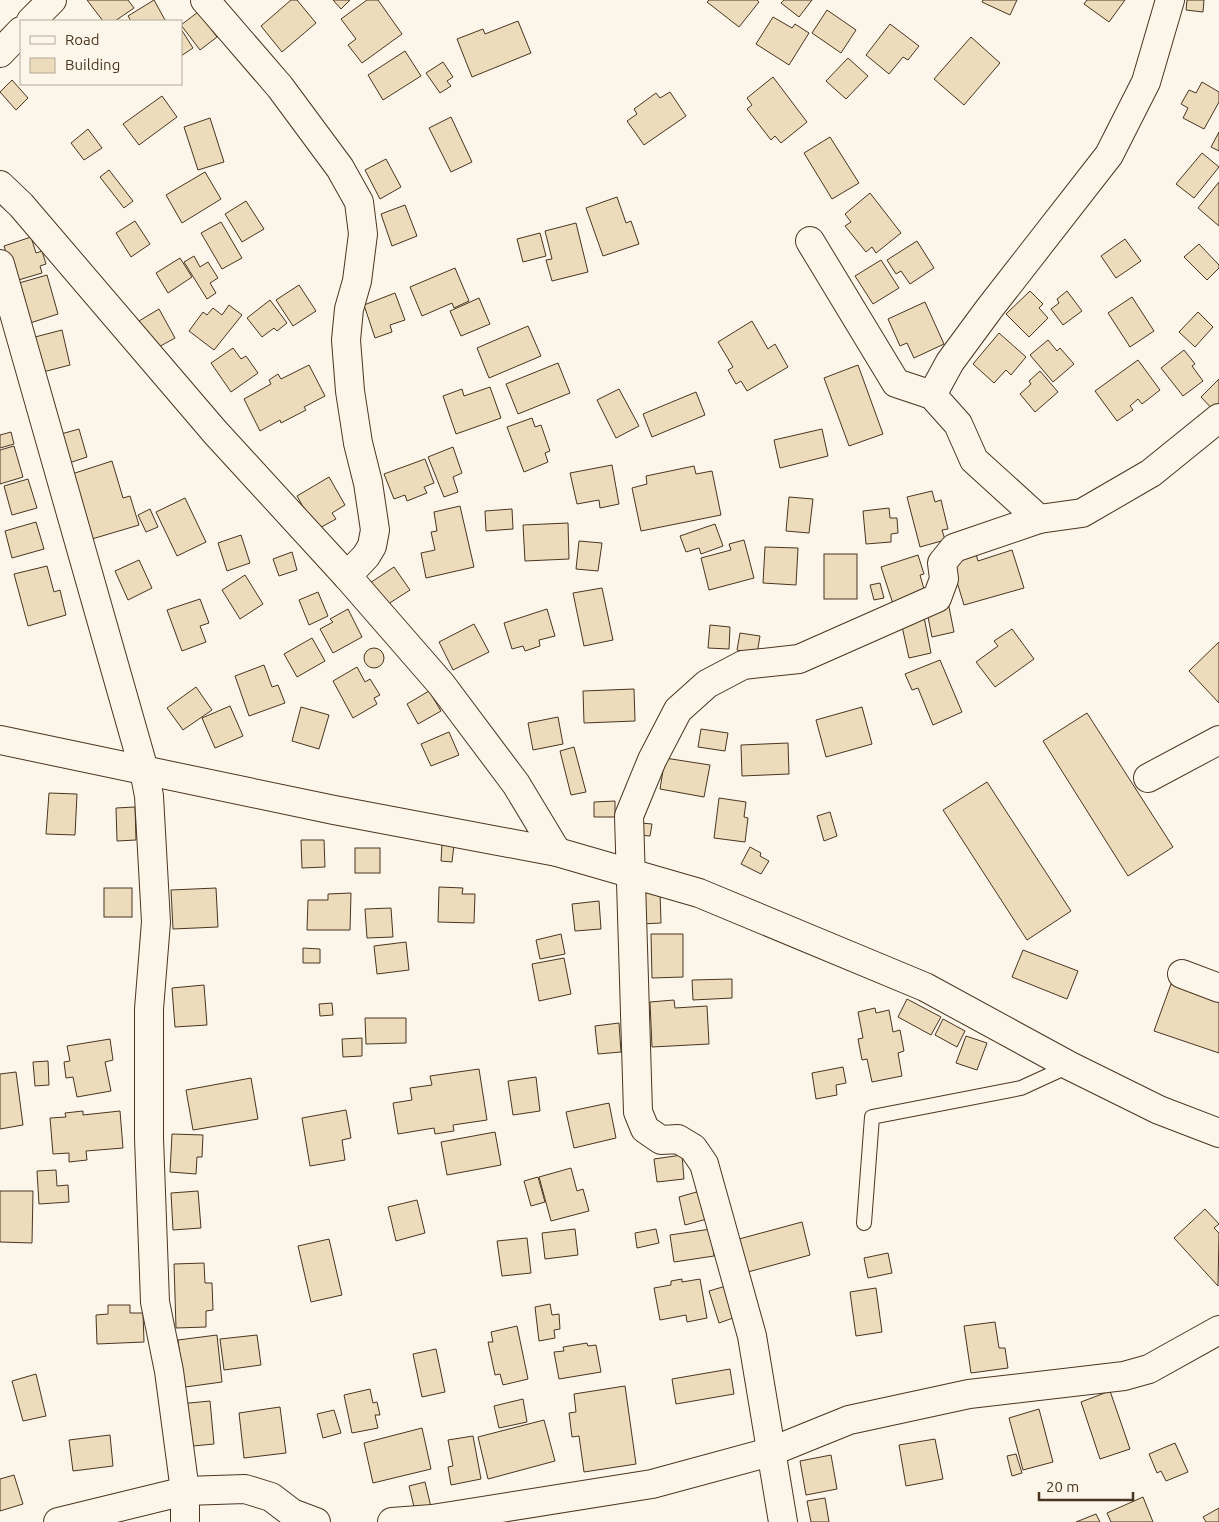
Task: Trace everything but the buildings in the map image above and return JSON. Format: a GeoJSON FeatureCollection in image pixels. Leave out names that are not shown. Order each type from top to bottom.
{"type":"FeatureCollection","features":[{"type":"Feature","properties":{"kind":"street"},"geometry":{"type":"LineString","coordinates":[[32,20],[52,0]]}},
{"type":"Feature","properties":{"kind":"street"},"geometry":{"type":"LineString","coordinates":[[205,0],[280,87],[340,168],[359,202],[363,234],[357,282],[349,309],[346,340],[350,391],[375,530],[372,546],[366,556],[347,576]]}},
{"type":"Feature","properties":{"kind":"street"},"geometry":{"type":"LineString","coordinates":[[932,395],[950,362],[989,309],[1109,155],[1146,82],[1170,0]]}},
{"type":"Feature","properties":{"kind":"street"},"geometry":{"type":"LineString","coordinates":[[0,53],[20,32]]}},
{"type":"Feature","properties":{"kind":"street"},"geometry":{"type":"LineString","coordinates":[[0,185],[21,205],[215,432],[347,576],[441,684],[516,784],[557,852]]}},
{"type":"Feature","properties":{"kind":"street"},"geometry":{"type":"LineString","coordinates":[[810,242],[896,383],[932,395],[958,424],[974,460],[1039,520]]}},
{"type":"Feature","properties":{"kind":"street"},"geometry":{"type":"LineString","coordinates":[[0,264],[144,770],[149,796],[156,922],[149,1008],[149,1138],[155,1302],[169,1371],[185,1491],[185,1522]]}},
{"type":"Feature","properties":{"kind":"street"},"geometry":{"type":"LineString","coordinates":[[783,1522],[752,1336],[704,1164],[693,1148],[678,1139],[661,1140],[645,1129],[638,1112],[629,816],[652,760],[678,710],[707,684],[744,665],[799,659],[937,598],[944,579],[942,563],[954,548],[1039,520],[1082,513],[1151,472],[1219,418]]}},
{"type":"Feature","properties":{"kind":"street"},"geometry":{"type":"LineString","coordinates":[[0,740],[334,810],[557,852],[699,893],[925,987],[1070,1066],[1159,1110],[1219,1133]]}},
{"type":"Feature","properties":{"kind":"street"},"geometry":{"type":"LineString","coordinates":[[1148,778],[1219,740]]}},
{"type":"Feature","properties":{"kind":"street"},"geometry":{"type":"LineString","coordinates":[[1182,974],[1219,988]]}},
{"type":"Feature","properties":{"kind":"street"},"geometry":{"type":"LineString","coordinates":[[392,1522],[432,1519],[652,1484],[770,1452],[849,1420],[970,1394],[1124,1376],[1149,1369],[1219,1330]]}},
{"type":"Feature","properties":{"kind":"street"},"geometry":{"type":"LineString","coordinates":[[58,1522],[185,1491],[245,1489],[271,1497],[292,1513],[316,1522]]}},
{"type":"Feature","properties":{"kind":"lane"},"geometry":{"type":"LineString","coordinates":[[864,1223],[872,1116],[1021,1088],[1070,1066]]}}]}
